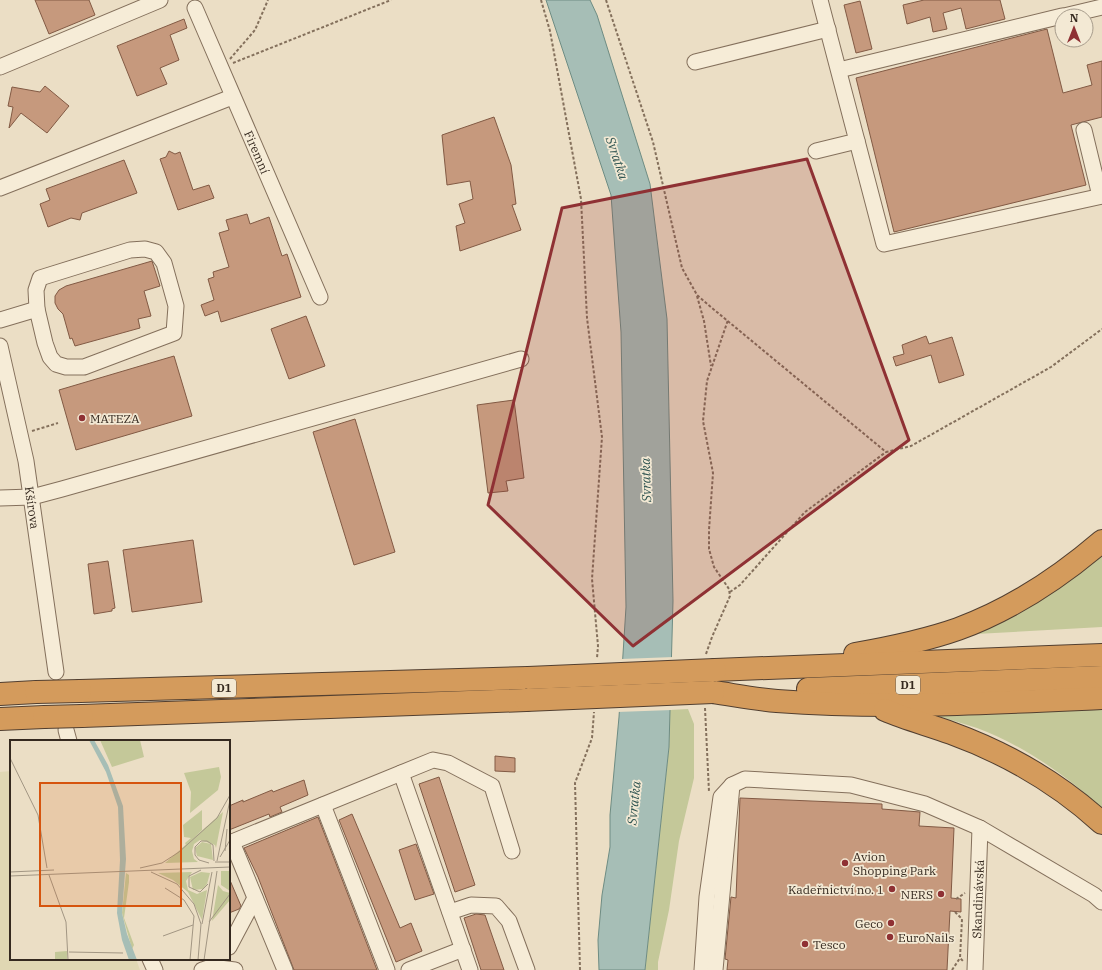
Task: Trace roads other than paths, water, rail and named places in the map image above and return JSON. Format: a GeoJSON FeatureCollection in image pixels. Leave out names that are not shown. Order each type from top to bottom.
{"type":"FeatureCollection","features":[{"type":"Feature","properties":{"kind":"highway"},"geometry":{"type":"LineString","coordinates":[[783,667],[901,645],[958,629],[991,614],[1053,579],[1102,541]]}},
{"type":"Feature","properties":{"kind":"highway","name":"D1"},"geometry":{"type":"LineString","coordinates":[[0,694],[528,678],[710,663],[783,667],[1102,656]]}},
{"type":"Feature","properties":{"kind":"highway","name":"D1"},"geometry":{"type":"LineString","coordinates":[[0,719],[1102,677]]}},
{"type":"Feature","properties":{"kind":"highway"},"geometry":{"type":"LineString","coordinates":[[713,692],[776,701],[871,704],[943,705],[1102,698]]}},
{"type":"Feature","properties":{"kind":"highway"},"geometry":{"type":"LineString","coordinates":[[871,704],[900,716],[952,733],[1003,756],[1051,784],[1102,823]]}},
{"type":"Feature","properties":{"kind":"street"},"geometry":{"type":"LineString","coordinates":[[0,67],[160,0]]}},
{"type":"Feature","properties":{"kind":"street"},"geometry":{"type":"LineString","coordinates":[[821,0],[884,244],[1101,196],[1084,130]]}},
{"type":"Feature","properties":{"kind":"street","name":"Firemní"},"geometry":{"type":"LineString","coordinates":[[195,8],[232,97],[320,296]]}},
{"type":"Feature","properties":{"kind":"street"},"geometry":{"type":"LineString","coordinates":[[839,70],[1054,18]]}},
{"type":"Feature","properties":{"kind":"street"},"geometry":{"type":"LineString","coordinates":[[694,62],[828,29]]}},
{"type":"Feature","properties":{"kind":"street"},"geometry":{"type":"LineString","coordinates":[[0,188],[232,97]]}},
{"type":"Feature","properties":{"kind":"street"},"geometry":{"type":"LineString","coordinates":[[816,151],[857,140]]}},
{"type":"Feature","properties":{"kind":"street"},"geometry":{"type":"LineString","coordinates":[[145,249],[156,252],[164,263],[176,306],[176,325],[174,333],[152,343],[84,367],[66,367],[56,364],[50,357],[37,309],[36,290],[40,278],[130,250],[145,249]]}},
{"type":"Feature","properties":{"kind":"street"},"geometry":{"type":"LineString","coordinates":[[0,320],[37,309]]}},
{"type":"Feature","properties":{"kind":"street","name":"Kšírova"},"geometry":{"type":"LineString","coordinates":[[0,346],[26,461],[56,672]]}},
{"type":"Feature","properties":{"kind":"street"},"geometry":{"type":"LineString","coordinates":[[0,498],[32,497],[521,359]]}},
{"type":"Feature","properties":{"kind":"street"},"geometry":{"type":"LineString","coordinates":[[285,970],[256,898],[231,843],[433,760],[448,763],[492,786],[512,851]]}},
{"type":"Feature","properties":{"kind":"street"},"geometry":{"type":"LineString","coordinates":[[401,773],[470,970]]}},
{"type":"Feature","properties":{"kind":"street"},"geometry":{"type":"LineString","coordinates":[[702,970],[707,897],[721,797],[732,785],[745,779],[851,785],[925,804],[980,828],[1094,895],[1102,902]]}},
{"type":"Feature","properties":{"kind":"street"},"geometry":{"type":"LineString","coordinates":[[715,970],[732,785]]}},
{"type":"Feature","properties":{"kind":"street"},"geometry":{"type":"LineString","coordinates":[[323,805],[387,970]]}},
{"type":"Feature","properties":{"kind":"street","name":"Skandinávská"},"geometry":{"type":"LineString","coordinates":[[971,968],[980,828]]}},
{"type":"Feature","properties":{"kind":"street"},"geometry":{"type":"LineString","coordinates":[[230,944],[256,898]]}},
{"type":"Feature","properties":{"kind":"street"},"geometry":{"type":"LineString","coordinates":[[450,912],[471,905],[496,906],[509,921],[527,970]]}},
{"type":"Feature","properties":{"kind":"street"},"geometry":{"type":"LineString","coordinates":[[409,970],[463,949]]}},
{"type":"Feature","properties":{"kind":"street"},"geometry":{"type":"LineString","coordinates":[[150,960],[155,970]]}},
{"type":"Feature","properties":{"kind":"street"},"geometry":{"type":"LineString","coordinates":[[211,965],[235,970]]}},
{"type":"Feature","properties":{"kind":"water","name":"Svratka"},"geometry":{"type":"Polygon","coordinates":[[[546,0],[590,0],[597,15],[650,184],[667,319],[673,601],[669,747],[645,970],[599,970],[598,940],[602,895],[610,847],[610,815],[619,717],[626,607],[621,332],[611,195],[546,0]]]}},
{"type":"Feature","properties":{"kind":"place","name":"MATEZA"},"geometry":{"type":"Point","coordinates":[82,418]}},
{"type":"Feature","properties":{"kind":"place","name":"Avion Shopping Park"},"geometry":{"type":"Point","coordinates":[845,863]}},
{"type":"Feature","properties":{"kind":"place","name":"Kadeřnictví no. 1"},"geometry":{"type":"Point","coordinates":[892,889]}},
{"type":"Feature","properties":{"kind":"place","name":"NERS"},"geometry":{"type":"Point","coordinates":[941,894]}},
{"type":"Feature","properties":{"kind":"place","name":"Geco"},"geometry":{"type":"Point","coordinates":[891,923]}},
{"type":"Feature","properties":{"kind":"place","name":"EuroNails"},"geometry":{"type":"Point","coordinates":[890,937]}},
{"type":"Feature","properties":{"kind":"place","name":"Tesco"},"geometry":{"type":"Point","coordinates":[805,944]}}]}
